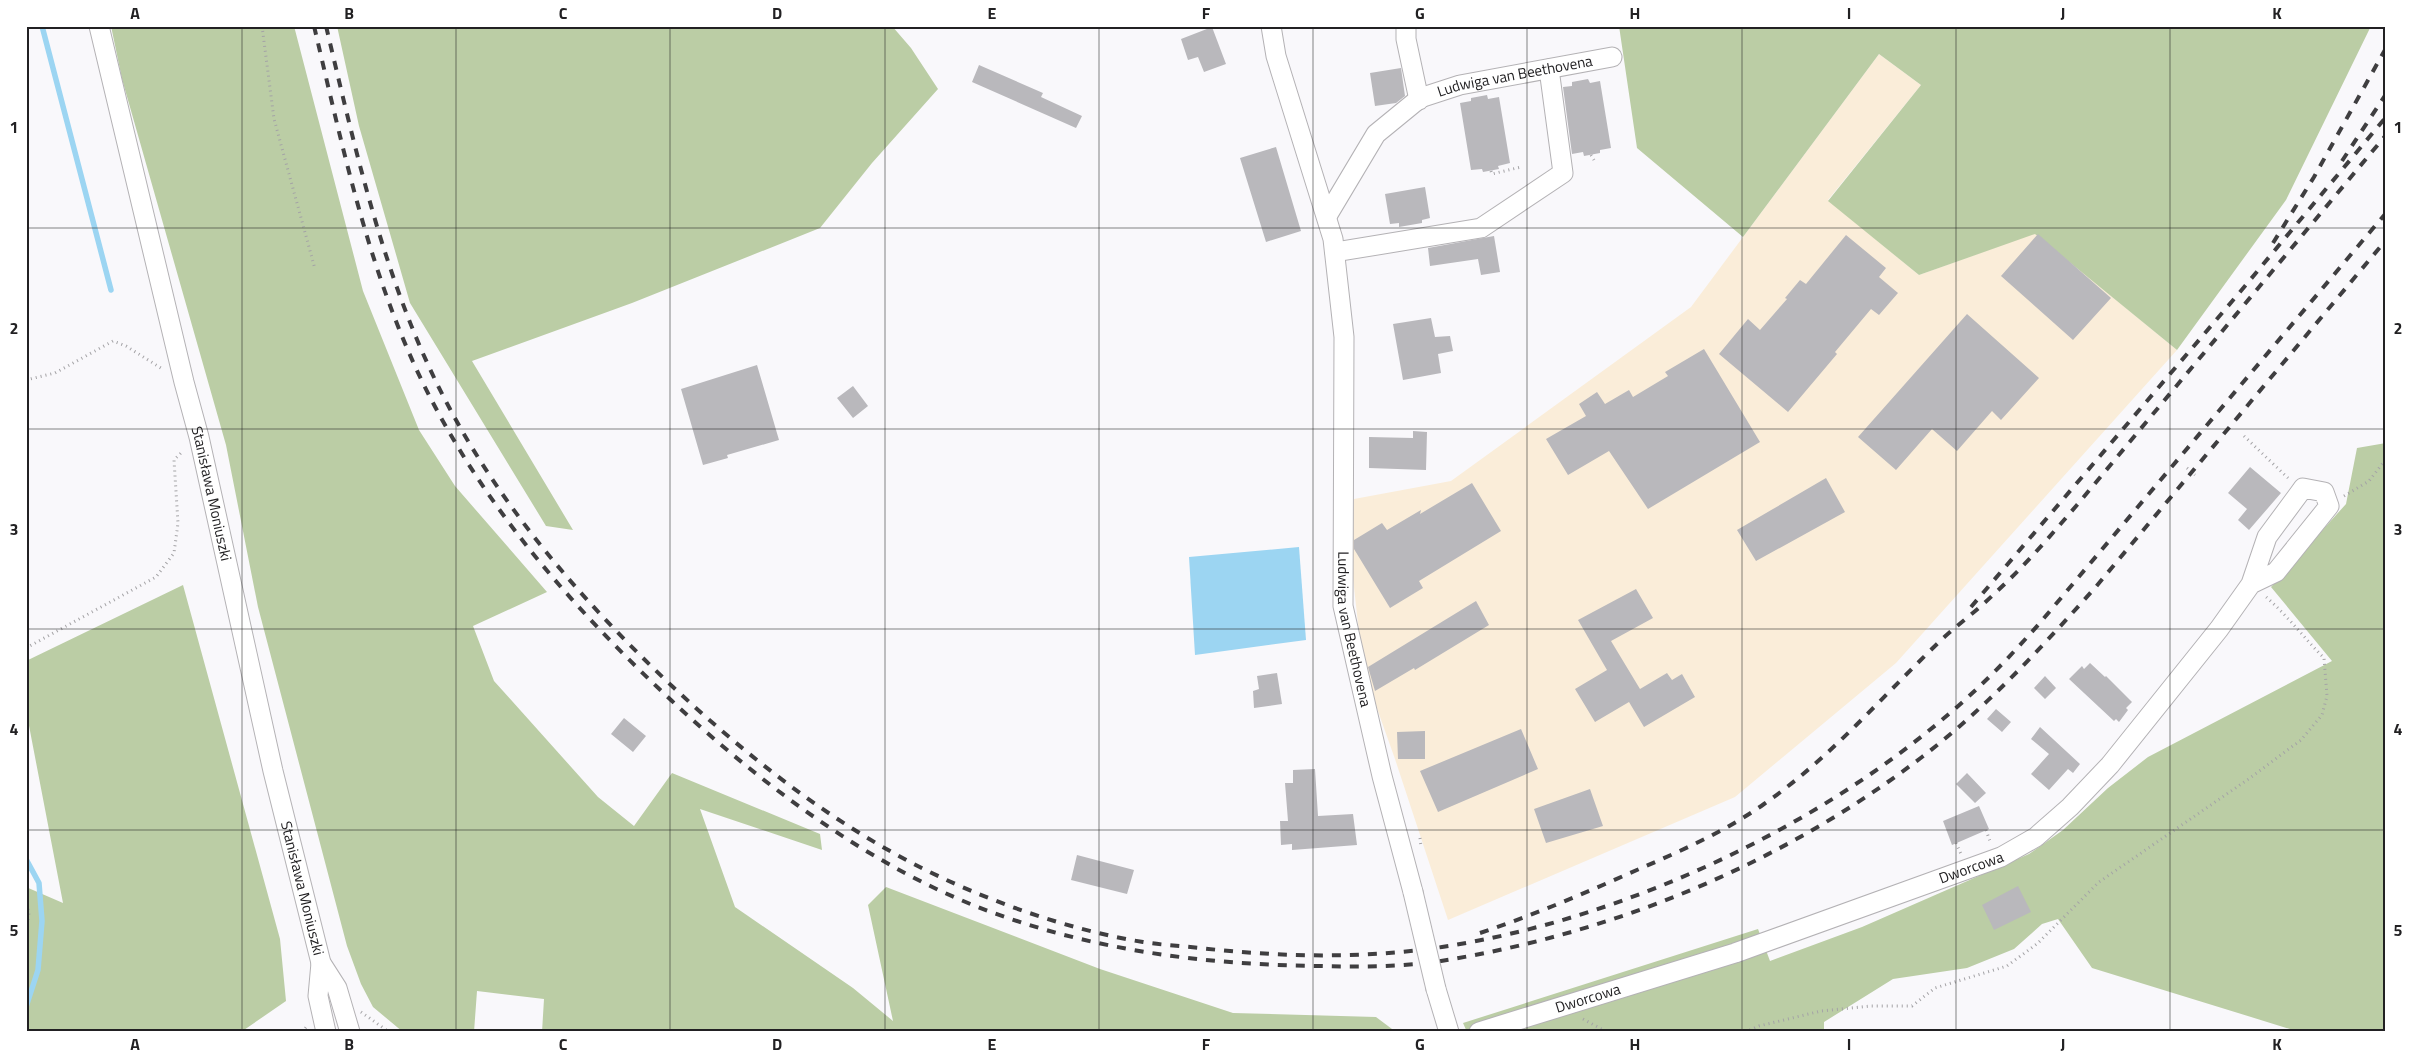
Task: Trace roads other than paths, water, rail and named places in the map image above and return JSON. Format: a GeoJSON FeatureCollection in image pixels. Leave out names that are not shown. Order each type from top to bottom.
{"type":"FeatureCollection","features":[{"type":"Feature","properties":{"kind":"street","name":"Stanisława Moniuszki"},"geometry":{"type":"LineString","coordinates":[[99,26],[184,382],[199,437],[273,769],[322,963],[337,988],[350,1032]]}},
{"type":"Feature","properties":{"kind":"street","name":"Ludwiga van Beethovena"},"geometry":{"type":"LineString","coordinates":[[1271,26],[1276,56],[1327,216],[1335,252],[1344,337],[1344,606],[1382,776],[1413,892],[1436,989],[1449,1032]]}},
{"type":"Feature","properties":{"kind":"street","name":"Ludwiga van Beethovena"},"geometry":{"type":"LineString","coordinates":[[1406,26],[1406,39],[1419,100]]}},
{"type":"Feature","properties":{"kind":"street","name":"Ludwiga van Beethovena"},"geometry":{"type":"LineString","coordinates":[[1327,216],[1376,134],[1419,100],[1460,85],[1612,57]]}},
{"type":"Feature","properties":{"kind":"street"},"geometry":{"type":"LineString","coordinates":[[1335,252],[1481,228],[1563,173],[1549,68]]}},
{"type":"Feature","properties":{"kind":"street","name":"Dworcowa"},"geometry":{"type":"LineString","coordinates":[[1479,1032],[1735,953],[2001,857],[2036,837],[2070,807],[2110,765],[2213,636],[2251,584],[2267,536],[2301,490],[2303,488],[2324,492],[2329,506],[2276,572],[2251,584]]}},
{"type":"Feature","properties":{"kind":"street","name":"Stanisława Moniuszki"},"geometry":{"type":"LineString","coordinates":[[322,963],[318,996],[326,1032]]}},
{"type":"Feature","properties":{"kind":"water"},"geometry":{"type":"Polygon","coordinates":[[[1299,547],[1306,640],[1195,655],[1189,557],[1299,547]]]}},
{"type":"Feature","properties":{"kind":"waterway"},"geometry":{"type":"LineString","coordinates":[[42,26],[111,290]]}},
{"type":"Feature","properties":{"kind":"waterway"},"geometry":{"type":"LineString","coordinates":[[26,859],[39,883],[42,921],[38,970],[26,1007]]}},
{"type":"Feature","properties":{"kind":"railway"},"geometry":{"type":"LineString","coordinates":[[314,26],[363,224],[396,321],[416,368],[462,454],[488,493],[544,567],[606,636],[672,701],[744,764],[822,822],[863,849],[905,873],[947,894],[991,912],[1071,937],[1112,946],[1195,959],[1279,965],[1381,966],[1441,961],[1506,949],[1570,932],[1633,912],[1694,889],[1754,861],[1812,830],[1868,795],[1922,757],[1968,719],[2033,656],[2094,589],[2386,240]]}},
{"type":"Feature","properties":{"kind":"railway"},"geometry":{"type":"LineString","coordinates":[[326,26],[362,173],[391,270],[408,317],[450,409],[472,448],[522,522],[579,591],[641,656],[729,737],[787,784],[849,826],[914,864],[996,901],[1085,930],[1143,942],[1230,951],[1290,955],[1351,955],[1442,947],[1514,933],[1588,912],[1660,886],[1732,854],[1801,818],[1867,777],[1928,732],[1998,669],[2039,624],[2386,213]]}},
{"type":"Feature","properties":{"kind":"railway"},"geometry":{"type":"LineString","coordinates":[[2273,243],[2314,177],[2386,48]]}},
{"type":"Feature","properties":{"kind":"railway"},"geometry":{"type":"LineString","coordinates":[[2342,161],[2386,94]]}},
{"type":"Feature","properties":{"kind":"railway"},"geometry":{"type":"LineString","coordinates":[[1971,607],[2240,292],[2386,117]]}},
{"type":"Feature","properties":{"kind":"railway"},"geometry":{"type":"LineString","coordinates":[[1480,933],[1574,897],[1699,842],[1764,804],[1811,767],[1943,638],[2006,583],[2038,550],[2386,135]]}}]}
